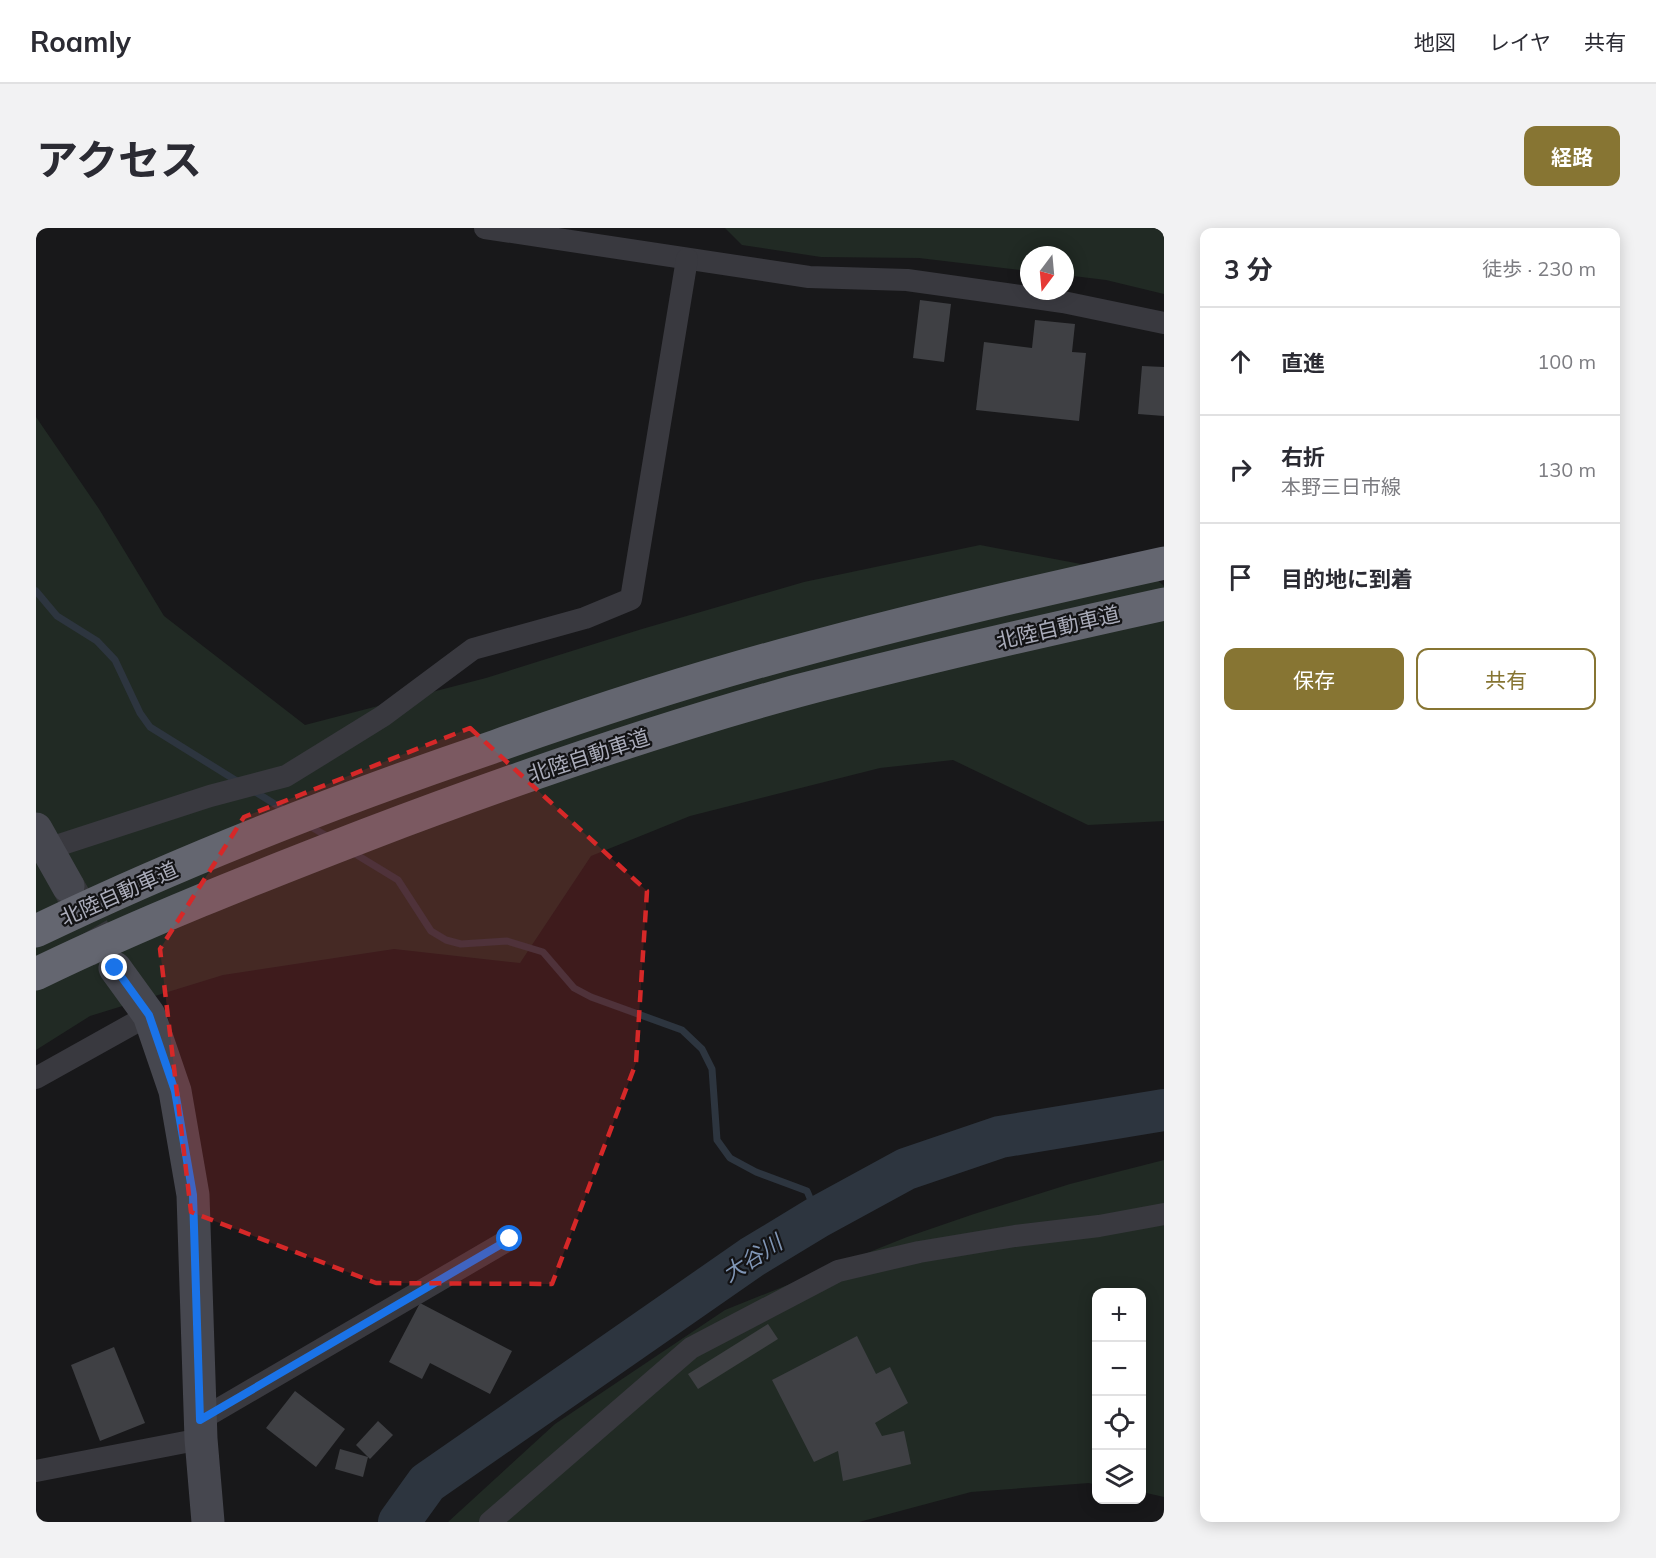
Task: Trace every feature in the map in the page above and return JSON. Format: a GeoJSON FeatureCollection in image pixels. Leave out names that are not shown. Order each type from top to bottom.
{"type":"FeatureCollection","features":[{"type":"Feature","properties":{"kind":"highway","name":"北陸自動車道"},"geometry":{"type":"LineString","coordinates":[[36,931],[241,840],[418,772],[602,709],[796,651],[981,604],[1164,563]]}},
{"type":"Feature","properties":{"kind":"highway","name":"北陸自動車道"},"geometry":{"type":"LineString","coordinates":[[36,974],[254,878],[439,808],[613,747],[796,692],[1001,640],[1164,604]]}},
{"type":"Feature","properties":{"kind":"main road"},"geometry":{"type":"LineString","coordinates":[[42,839],[68,886]]}},
{"type":"Feature","properties":{"kind":"main road"},"geometry":{"type":"LineString","coordinates":[[115,968],[149,1015],[175,1091],[193,1195],[200,1429],[208,1522]]}},
{"type":"Feature","properties":{"kind":"street"},"geometry":{"type":"LineString","coordinates":[[485,228],[809,277],[907,280],[1063,302],[1164,322]]}},
{"type":"Feature","properties":{"kind":"street"},"geometry":{"type":"LineString","coordinates":[[42,839],[286,776],[383,716],[472,650],[585,618],[631,599],[687,259]]}},
{"type":"Feature","properties":{"kind":"street"},"geometry":{"type":"LineString","coordinates":[[36,1078],[149,1015]]}},
{"type":"Feature","properties":{"kind":"street"},"geometry":{"type":"LineString","coordinates":[[490,1522],[691,1348],[838,1271],[919,1252],[1015,1236],[1099,1226],[1164,1214]]}},
{"type":"Feature","properties":{"kind":"street"},"geometry":{"type":"LineString","coordinates":[[36,1471],[200,1429],[510,1239]]}},
{"type":"Feature","properties":{"kind":"highlighted area"},"geometry":{"type":"Polygon","coordinates":[[[470,728],[647,891],[636,1063],[552,1284],[376,1283],[191,1212],[160,949],[244,817],[470,728]]]}},
{"type":"Feature","properties":{"kind":"shaded area"},"geometry":{"type":"Polygon","coordinates":[[[725,228],[1164,228],[1164,294],[1106,280],[1074,276],[1074,246],[1020,246],[1020,270],[919,258],[821,257],[742,245],[725,228]]]}},
{"type":"Feature","properties":{"kind":"shaded area"},"geometry":{"type":"Polygon","coordinates":[[[36,417],[99,509],[164,616],[305,725],[486,678],[642,629],[804,582],[980,545],[1155,578],[1164,586],[1164,821],[1088,825],[953,760],[880,768],[690,816],[591,856],[520,963],[394,949],[223,975],[90,1016],[36,1050],[36,417]]]}},
{"type":"Feature","properties":{"kind":"shaded area"},"geometry":{"type":"Polygon","coordinates":[[[1164,1160],[1164,1497],[1146,1493],[1146,1288],[1092,1288],[1092,1484],[971,1492],[859,1522],[448,1522],[555,1424],[725,1310],[907,1237],[1070,1184],[1164,1160]]]}},
{"type":"Feature","properties":{"kind":"building"},"geometry":{"type":"Polygon","coordinates":[[[920,300],[951,304],[944,362],[913,358],[920,300]]]}},
{"type":"Feature","properties":{"kind":"building"},"geometry":{"type":"Polygon","coordinates":[[[1035,320],[1075,324],[1072,352],[1086,353],[1079,421],[976,410],[984,342],[1032,348],[1035,320]]]}},
{"type":"Feature","properties":{"kind":"building"},"geometry":{"type":"Polygon","coordinates":[[[1142,366],[1164,367],[1164,416],[1138,414],[1142,366]]]}},
{"type":"Feature","properties":{"kind":"building"},"geometry":{"type":"Polygon","coordinates":[[[420,1303],[512,1351],[490,1394],[430,1363],[422,1379],[389,1362],[420,1303]]]}},
{"type":"Feature","properties":{"kind":"building"},"geometry":{"type":"Polygon","coordinates":[[[768,1324],[778,1339],[698,1389],[688,1374],[768,1324]]]}},
{"type":"Feature","properties":{"kind":"building"},"geometry":{"type":"Polygon","coordinates":[[[857,1336],[876,1374],[890,1367],[908,1403],[875,1423],[882,1436],[904,1431],[911,1464],[843,1481],[838,1451],[814,1462],[772,1380],[857,1336]]]}},
{"type":"Feature","properties":{"kind":"building"},"geometry":{"type":"Polygon","coordinates":[[[114,1347],[145,1423],[100,1441],[71,1365],[114,1347]]]}},
{"type":"Feature","properties":{"kind":"building"},"geometry":{"type":"Polygon","coordinates":[[[295,1391],[345,1429],[316,1467],[266,1428],[295,1391]]]}},
{"type":"Feature","properties":{"kind":"building"},"geometry":{"type":"Polygon","coordinates":[[[378,1421],[393,1435],[370,1459],[356,1445],[378,1421]]]}},
{"type":"Feature","properties":{"kind":"building"},"geometry":{"type":"Polygon","coordinates":[[[340,1449],[368,1457],[363,1477],[335,1469],[340,1449]]]}},
{"type":"Feature","properties":{"kind":"waterway"},"geometry":{"type":"LineString","coordinates":[[36,591],[57,616],[97,641],[115,660],[140,713],[150,727],[240,783]]}},
{"type":"Feature","properties":{"kind":"waterway"},"geometry":{"type":"LineString","coordinates":[[252,790],[286,811]]}},
{"type":"Feature","properties":{"kind":"waterway"},"geometry":{"type":"LineString","coordinates":[[308,825],[330,838]]}},
{"type":"Feature","properties":{"kind":"waterway"},"geometry":{"type":"LineString","coordinates":[[352,852],[398,880],[431,931],[446,940],[461,944],[507,941],[543,952],[574,988],[591,997],[682,1030],[702,1049],[712,1069],[717,1140],[730,1158],[756,1172],[807,1191],[818,1217]]}},
{"type":"Feature","properties":{"kind":"waterway","name":"大谷川"},"geometry":{"type":"LineString","coordinates":[[399,1522],[427,1483],[752,1257],[818,1217],[906,1169],[1000,1137],[1164,1110]]}},
{"type":"Feature","properties":{"kind":"tunnel"},"geometry":{"type":"LineString","coordinates":[[68,886],[115,968]]}},
{"type":"Feature","properties":{"kind":"route"},"geometry":{"type":"LineString","coordinates":[[115,968],[149,1015],[175,1091],[193,1195],[200,1420],[510,1239]]}}]}
